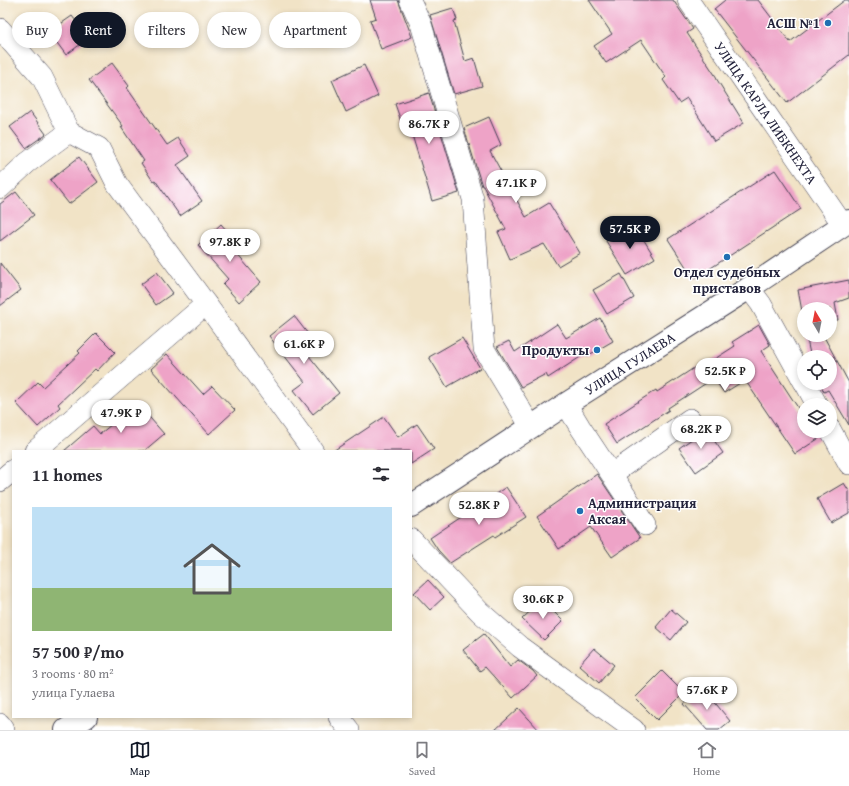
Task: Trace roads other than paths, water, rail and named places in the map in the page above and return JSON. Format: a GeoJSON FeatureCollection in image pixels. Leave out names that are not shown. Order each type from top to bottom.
{"type":"FeatureCollection","features":[{"type":"Feature","properties":{"kind":"main road","name":"УЛИЦА ГУЛАЕВА"},"geometry":{"type":"LineString","coordinates":[[412,505],[566,404],[750,288],[846,223]]}},
{"type":"Feature","properties":{"kind":"main road"},"geometry":{"type":"LineString","coordinates":[[66,730],[84,718]]}},
{"type":"Feature","properties":{"kind":"street"},"geometry":{"type":"LineString","coordinates":[[410,0],[421,24],[473,199],[484,350],[531,427]]}},
{"type":"Feature","properties":{"kind":"street","name":"УЛИЦА КАРЛА ЛИБКНЕХТА"},"geometry":{"type":"LineString","coordinates":[[688,0],[846,223]]}},
{"type":"Feature","properties":{"kind":"street"},"geometry":{"type":"LineString","coordinates":[[0,29],[42,78],[69,132],[99,148],[117,184],[312,450]]}},
{"type":"Feature","properties":{"kind":"street"},"geometry":{"type":"LineString","coordinates":[[0,188],[27,163],[69,132]]}},
{"type":"Feature","properties":{"kind":"street"},"geometry":{"type":"LineString","coordinates":[[750,288],[761,304],[797,369]]}},
{"type":"Feature","properties":{"kind":"street"},"geometry":{"type":"LineString","coordinates":[[36,450],[206,304]]}},
{"type":"Feature","properties":{"kind":"street"},"geometry":{"type":"LineString","coordinates":[[566,404],[645,525]]}},
{"type":"Feature","properties":{"kind":"street"},"geometry":{"type":"LineString","coordinates":[[612,474],[690,419]]}},
{"type":"Feature","properties":{"kind":"street"},"geometry":{"type":"LineString","coordinates":[[835,438],[849,464]]}},
{"type":"Feature","properties":{"kind":"street"},"geometry":{"type":"LineString","coordinates":[[0,481],[12,471]]}},
{"type":"Feature","properties":{"kind":"street"},"geometry":{"type":"LineString","coordinates":[[412,540],[480,612],[520,647],[634,730]]}},
{"type":"Feature","properties":{"kind":"street"},"geometry":{"type":"LineString","coordinates":[[340,718],[349,730]]}},
{"type":"Feature","properties":{"kind":"street"},"geometry":{"type":"LineString","coordinates":[[0,724],[4,730]]}},
{"type":"Feature","properties":{"kind":"place","name":"АСШ №1"},"geometry":{"type":"Point","coordinates":[828,23]}},
{"type":"Feature","properties":{"kind":"place","name":"Отдел судебных приставов"},"geometry":{"type":"Point","coordinates":[727,257]}},
{"type":"Feature","properties":{"kind":"place","name":"Продукты"},"geometry":{"type":"Point","coordinates":[597,350]}},
{"type":"Feature","properties":{"kind":"place","name":"Администрация Аксая"},"geometry":{"type":"Point","coordinates":[580,511]}}]}
